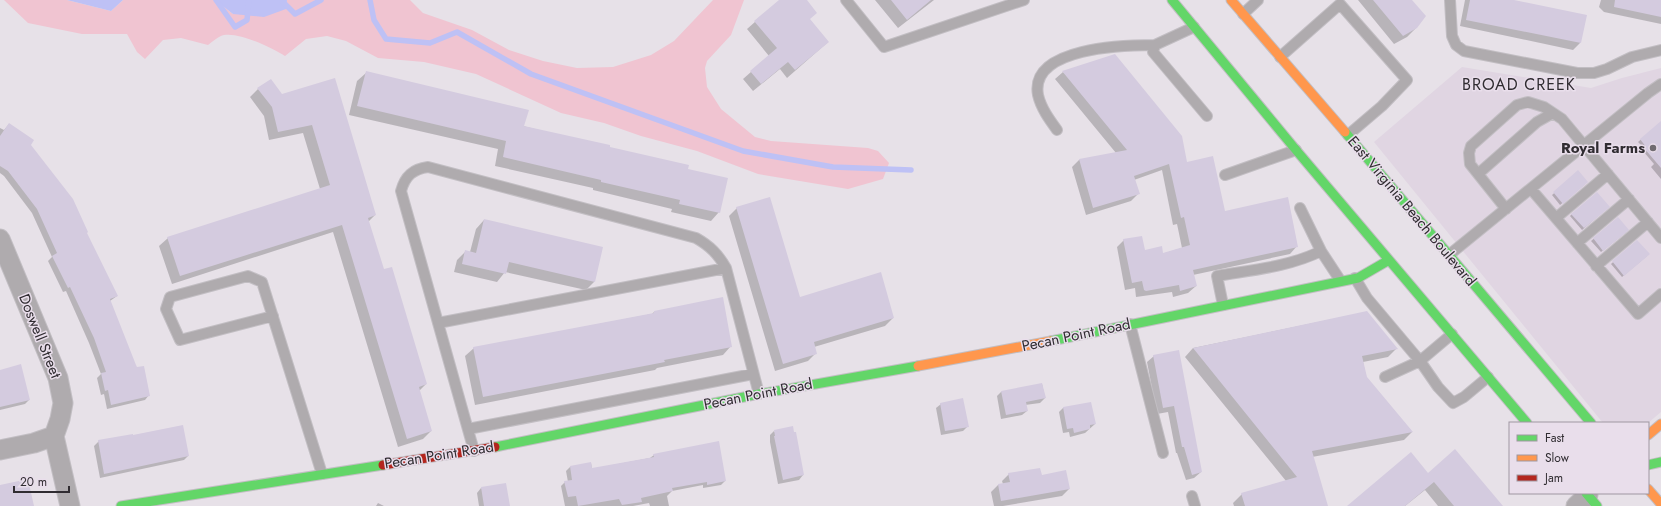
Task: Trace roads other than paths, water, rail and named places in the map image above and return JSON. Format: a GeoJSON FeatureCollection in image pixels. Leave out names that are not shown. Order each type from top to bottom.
{"type":"FeatureCollection","features":[{"type":"Feature","properties":{"kind":"street"},"geometry":{"type":"LineString","coordinates":[[1172,0],[1296,150],[1526,422]]}},
{"type":"Feature","properties":{"kind":"street","name":"East Virginia Beach Boulevard"},"geometry":{"type":"LineString","coordinates":[[1231,0],[1348,135],[1590,422]]}},
{"type":"Feature","properties":{"kind":"street","name":"Doswell Street"},"geometry":{"type":"LineString","coordinates":[[0,239],[58,378],[63,403],[60,419],[54,436]]}},
{"type":"Feature","properties":{"kind":"street","name":"Pecan Point Road"},"geometry":{"type":"LineString","coordinates":[[121,506],[474,451],[759,394],[1006,350],[1355,278],[1368,273],[1389,260]]}},
{"type":"Feature","properties":{"kind":"street"},"geometry":{"type":"LineString","coordinates":[[1649,434],[1661,424]]}},
{"type":"Feature","properties":{"kind":"street"},"geometry":{"type":"LineString","coordinates":[[0,450],[34,443],[54,436],[70,506]]}},
{"type":"Feature","properties":{"kind":"street"},"geometry":{"type":"LineString","coordinates":[[1649,465],[1661,462]]}},
{"type":"Feature","properties":{"kind":"street"},"geometry":{"type":"LineString","coordinates":[[1649,490],[1661,504]]}},
{"type":"Feature","properties":{"kind":"lane"},"geometry":{"type":"LineString","coordinates":[[846,0],[884,47],[1024,0]]}},
{"type":"Feature","properties":{"kind":"lane"},"geometry":{"type":"LineString","coordinates":[[1243,14],[1258,0]]}},
{"type":"Feature","properties":{"kind":"lane"},"geometry":{"type":"LineString","coordinates":[[1450,0],[1452,36],[1456,45],[1464,51],[1577,73],[1594,73],[1607,69],[1632,57],[1661,50]]}},
{"type":"Feature","properties":{"kind":"lane"},"geometry":{"type":"LineString","coordinates":[[1280,57],[1341,2],[1407,80],[1382,106],[1348,135]]}},
{"type":"Feature","properties":{"kind":"lane"},"geometry":{"type":"LineString","coordinates":[[1057,130],[1043,109],[1038,94],[1038,84],[1043,71],[1051,64],[1082,52],[1125,45],[1155,44],[1194,27]]}},
{"type":"Feature","properties":{"kind":"lane"},"geometry":{"type":"LineString","coordinates":[[1155,44],[1153,52],[1207,116]]}},
{"type":"Feature","properties":{"kind":"lane"},"geometry":{"type":"LineString","coordinates":[[1449,255],[1661,84]]}},
{"type":"Feature","properties":{"kind":"lane"},"geometry":{"type":"LineString","coordinates":[[1506,209],[1470,164],[1469,153],[1471,146],[1517,105],[1528,102],[1544,107],[1562,119],[1661,238]]}},
{"type":"Feature","properties":{"kind":"lane"},"geometry":{"type":"LineString","coordinates":[[1478,174],[1537,122],[1553,113]]}},
{"type":"Feature","properties":{"kind":"lane"},"geometry":{"type":"LineString","coordinates":[[1225,175],[1296,150]]}},
{"type":"Feature","properties":{"kind":"lane"},"geometry":{"type":"LineString","coordinates":[[474,451],[401,191],[404,181],[411,173],[420,168],[428,168],[696,238],[710,246],[720,257],[726,268],[759,394]]}},
{"type":"Feature","properties":{"kind":"lane"},"geometry":{"type":"LineString","coordinates":[[1556,218],[1608,174]]}},
{"type":"Feature","properties":{"kind":"lane"},"geometry":{"type":"LineString","coordinates":[[1531,189],[1638,314],[1661,294]]}},
{"type":"Feature","properties":{"kind":"lane"},"geometry":{"type":"LineString","coordinates":[[1577,243],[1629,199]]}},
{"type":"Feature","properties":{"kind":"lane"},"geometry":{"type":"LineString","coordinates":[[1300,208],[1321,251],[1340,280]]}},
{"type":"Feature","properties":{"kind":"lane"},"geometry":{"type":"LineString","coordinates":[[1596,266],[1648,222]]}},
{"type":"Feature","properties":{"kind":"lane"},"geometry":{"type":"LineString","coordinates":[[1223,305],[1217,276],[1294,262],[1321,251]]}},
{"type":"Feature","properties":{"kind":"lane"},"geometry":{"type":"LineString","coordinates":[[438,323],[726,268]]}},
{"type":"Feature","properties":{"kind":"lane"},"geometry":{"type":"LineString","coordinates":[[273,316],[180,340],[166,310],[170,297],[248,276],[262,282],[273,316],[322,474]]}},
{"type":"Feature","properties":{"kind":"lane"},"geometry":{"type":"LineString","coordinates":[[1355,278],[1368,298],[1420,361],[1438,387],[1453,403],[1464,397],[1488,377]]}},
{"type":"Feature","properties":{"kind":"lane"},"geometry":{"type":"LineString","coordinates":[[1130,324],[1163,452]]}},
{"type":"Feature","properties":{"kind":"lane"},"geometry":{"type":"LineString","coordinates":[[1385,377],[1420,361],[1452,334]]}},
{"type":"Feature","properties":{"kind":"lane"},"geometry":{"type":"LineString","coordinates":[[468,429],[754,374]]}},
{"type":"Feature","properties":{"kind":"water"},"geometry":{"type":"Polygon","coordinates":[[[67,0],[123,0],[111,11],[67,0]]]}},
{"type":"Feature","properties":{"kind":"water"},"geometry":{"type":"Polygon","coordinates":[[[215,0],[287,0],[286,9],[264,17],[233,14],[215,0]]]}},
{"type":"Feature","properties":{"kind":"waterway"},"geometry":{"type":"LineString","coordinates":[[216,0],[235,27],[247,20],[249,0]]}},
{"type":"Feature","properties":{"kind":"waterway"},"geometry":{"type":"LineString","coordinates":[[281,0],[295,14],[321,0]]}},
{"type":"Feature","properties":{"kind":"waterway"},"geometry":{"type":"LineString","coordinates":[[370,0],[374,20],[386,39],[430,43],[457,32],[531,74],[743,151],[833,167],[911,170]]}},
{"type":"Feature","properties":{"kind":"place","name":"Royal Farms"},"geometry":{"type":"Point","coordinates":[1653,148]}},
{"type":"Feature","properties":{"kind":"district","name":"BROAD CREEK"},"geometry":{"type":"Point","coordinates":[1519,84]}}]}
